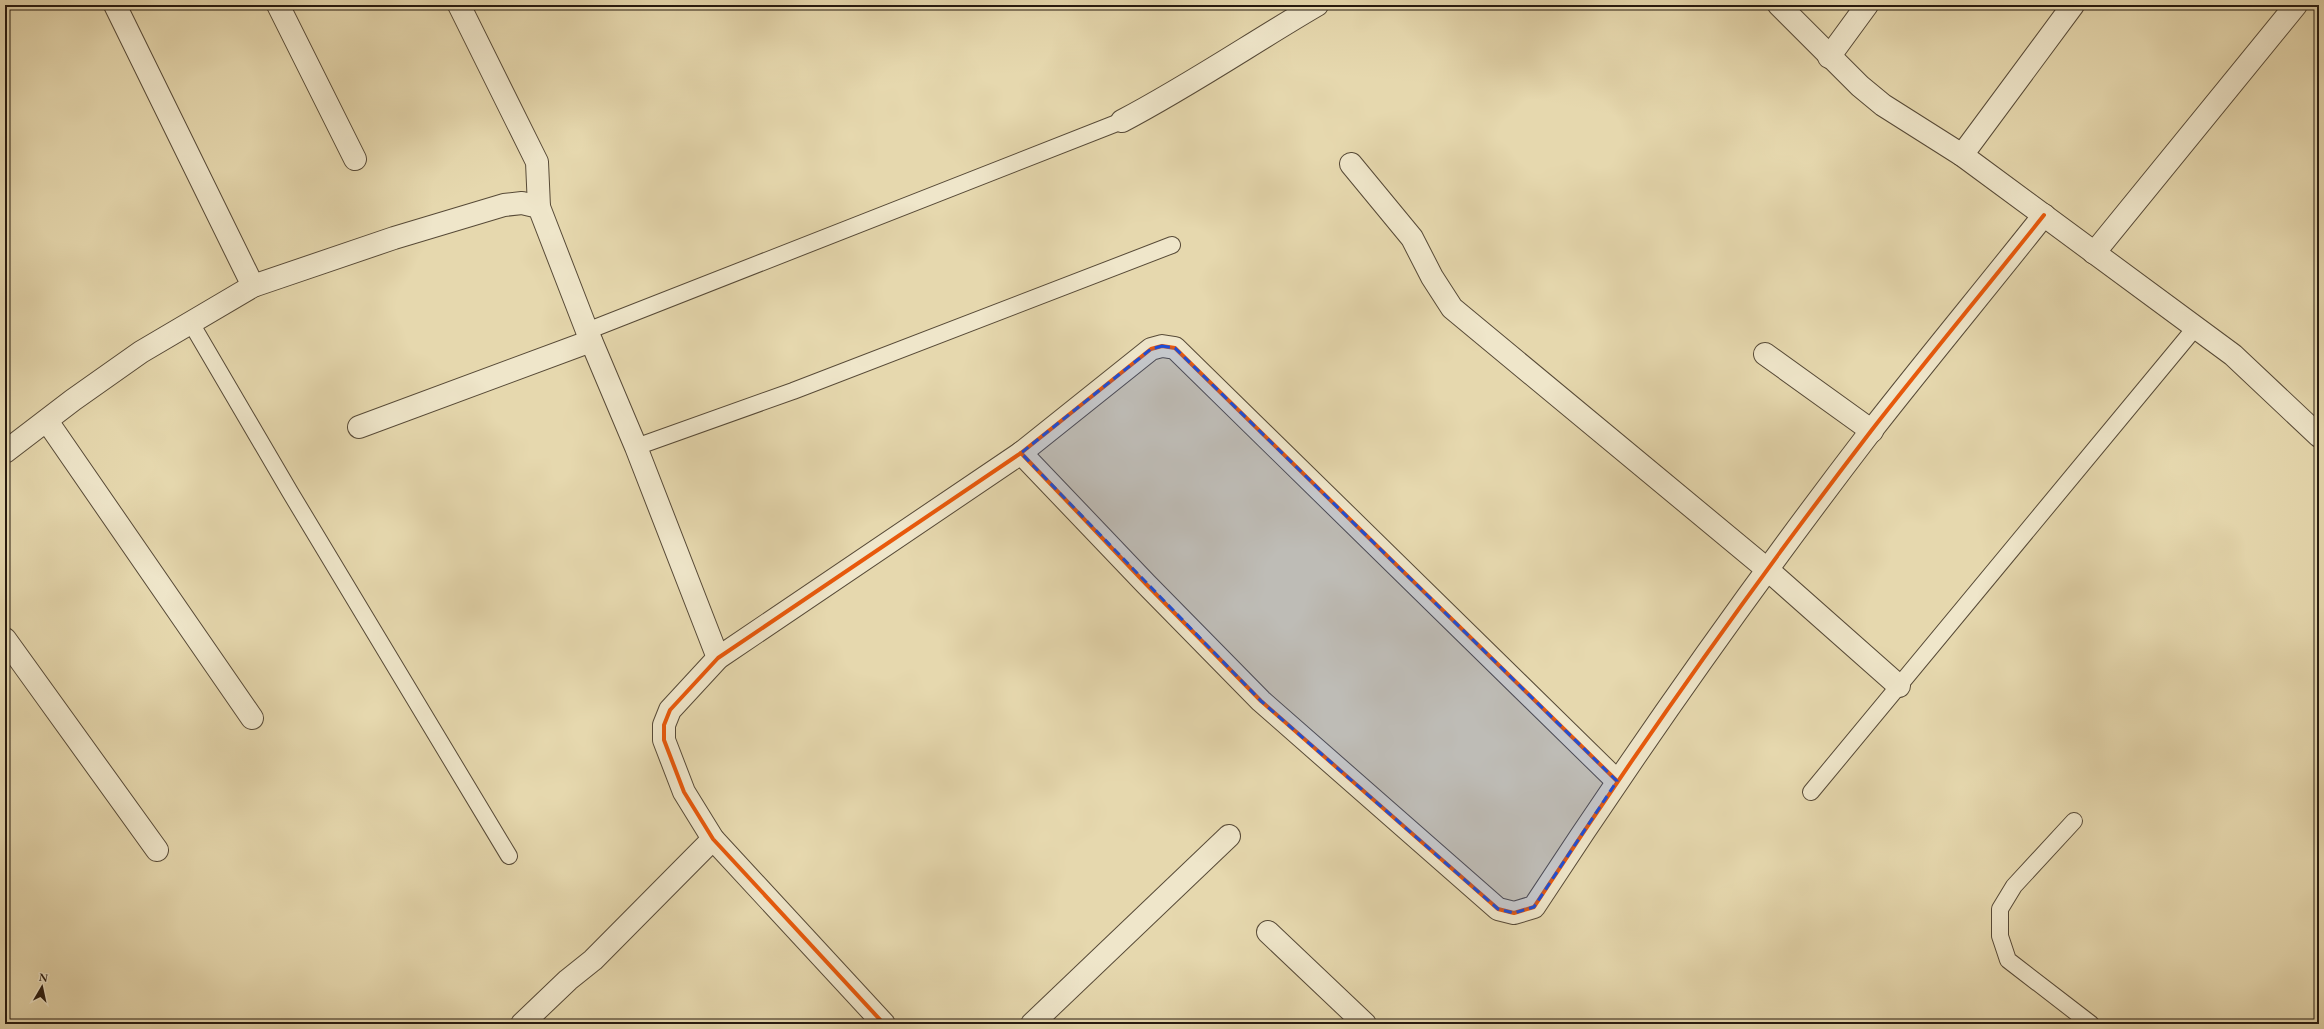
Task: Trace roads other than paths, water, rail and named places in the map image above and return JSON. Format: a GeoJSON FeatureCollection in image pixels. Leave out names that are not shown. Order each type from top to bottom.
{"type":"FeatureCollection","features":[{"type":"Feature","properties":{"kind":"street"},"geometry":{"type":"LineString","coordinates":[[115,5],[253,286]]}},
{"type":"Feature","properties":{"kind":"street"},"geometry":{"type":"LineString","coordinates":[[278,5],[355,158]]}},
{"type":"Feature","properties":{"kind":"street"},"geometry":{"type":"LineString","coordinates":[[459,5],[537,162],[539,207],[589,336],[636,447],[718,658]]}},
{"type":"Feature","properties":{"kind":"street"},"geometry":{"type":"LineString","coordinates":[[1122,121],[1158,102],[1317,5]]}},
{"type":"Feature","properties":{"kind":"street"},"geometry":{"type":"LineString","coordinates":[[1779,5],[1829,57],[1883,105],[1962,155],[2233,355],[2317,431]]}},
{"type":"Feature","properties":{"kind":"street"},"geometry":{"type":"LineString","coordinates":[[1829,57],[1867,5]]}},
{"type":"Feature","properties":{"kind":"street"},"geometry":{"type":"LineString","coordinates":[[1962,155],[2073,5]]}},
{"type":"Feature","properties":{"kind":"street"},"geometry":{"type":"LineString","coordinates":[[2094,253],[2296,5]]}},
{"type":"Feature","properties":{"kind":"street"},"geometry":{"type":"LineString","coordinates":[[1351,164],[1412,238],[1432,277],[1452,308],[1768,570],[1899,686]]}},
{"type":"Feature","properties":{"kind":"street"},"geometry":{"type":"LineString","coordinates":[[5,452],[48,421],[73,400],[141,352],[253,286],[394,238],[504,205],[522,203],[539,207]]}},
{"type":"Feature","properties":{"kind":"street"},"geometry":{"type":"LineString","coordinates":[[1022,453],[1146,584],[1261,701],[1498,909],[1514,913],[1534,907],[1616,781],[1768,570],[1872,430],[2044,215]]}},
{"type":"Feature","properties":{"kind":"street"},"geometry":{"type":"LineString","coordinates":[[359,427],[589,336]]}},
{"type":"Feature","properties":{"kind":"street"},"geometry":{"type":"LineString","coordinates":[[884,1024],[713,839],[684,792],[664,740],[664,725],[670,710],[718,658],[1022,453],[1151,349],[1162,346],[1175,348],[1616,781]]}},
{"type":"Feature","properties":{"kind":"street"},"geometry":{"type":"LineString","coordinates":[[1765,354],[1872,430]]}},
{"type":"Feature","properties":{"kind":"street"},"geometry":{"type":"LineString","coordinates":[[48,421],[252,718]]}},
{"type":"Feature","properties":{"kind":"street"},"geometry":{"type":"LineString","coordinates":[[5,639],[157,850]]}},
{"type":"Feature","properties":{"kind":"street"},"geometry":{"type":"LineString","coordinates":[[1032,1024],[1230,836]]}},
{"type":"Feature","properties":{"kind":"street"},"geometry":{"type":"LineString","coordinates":[[522,1024],[568,980],[593,960],[713,839]]}},
{"type":"Feature","properties":{"kind":"street"},"geometry":{"type":"LineString","coordinates":[[1268,932],[1365,1024]]}},
{"type":"Feature","properties":{"kind":"lane"},"geometry":{"type":"LineString","coordinates":[[589,336],[1122,121]]}},
{"type":"Feature","properties":{"kind":"lane"},"geometry":{"type":"LineString","coordinates":[[636,447],[794,391],[1172,245]]}},
{"type":"Feature","properties":{"kind":"lane"},"geometry":{"type":"LineString","coordinates":[[191,323],[290,492],[509,856]]}},
{"type":"Feature","properties":{"kind":"lane"},"geometry":{"type":"LineString","coordinates":[[1811,792],[2195,328]]}},
{"type":"Feature","properties":{"kind":"lane"},"geometry":{"type":"LineString","coordinates":[[2074,822],[2014,886],[2000,909],[2000,936],[2008,960],[2091,1024]]}}]}
